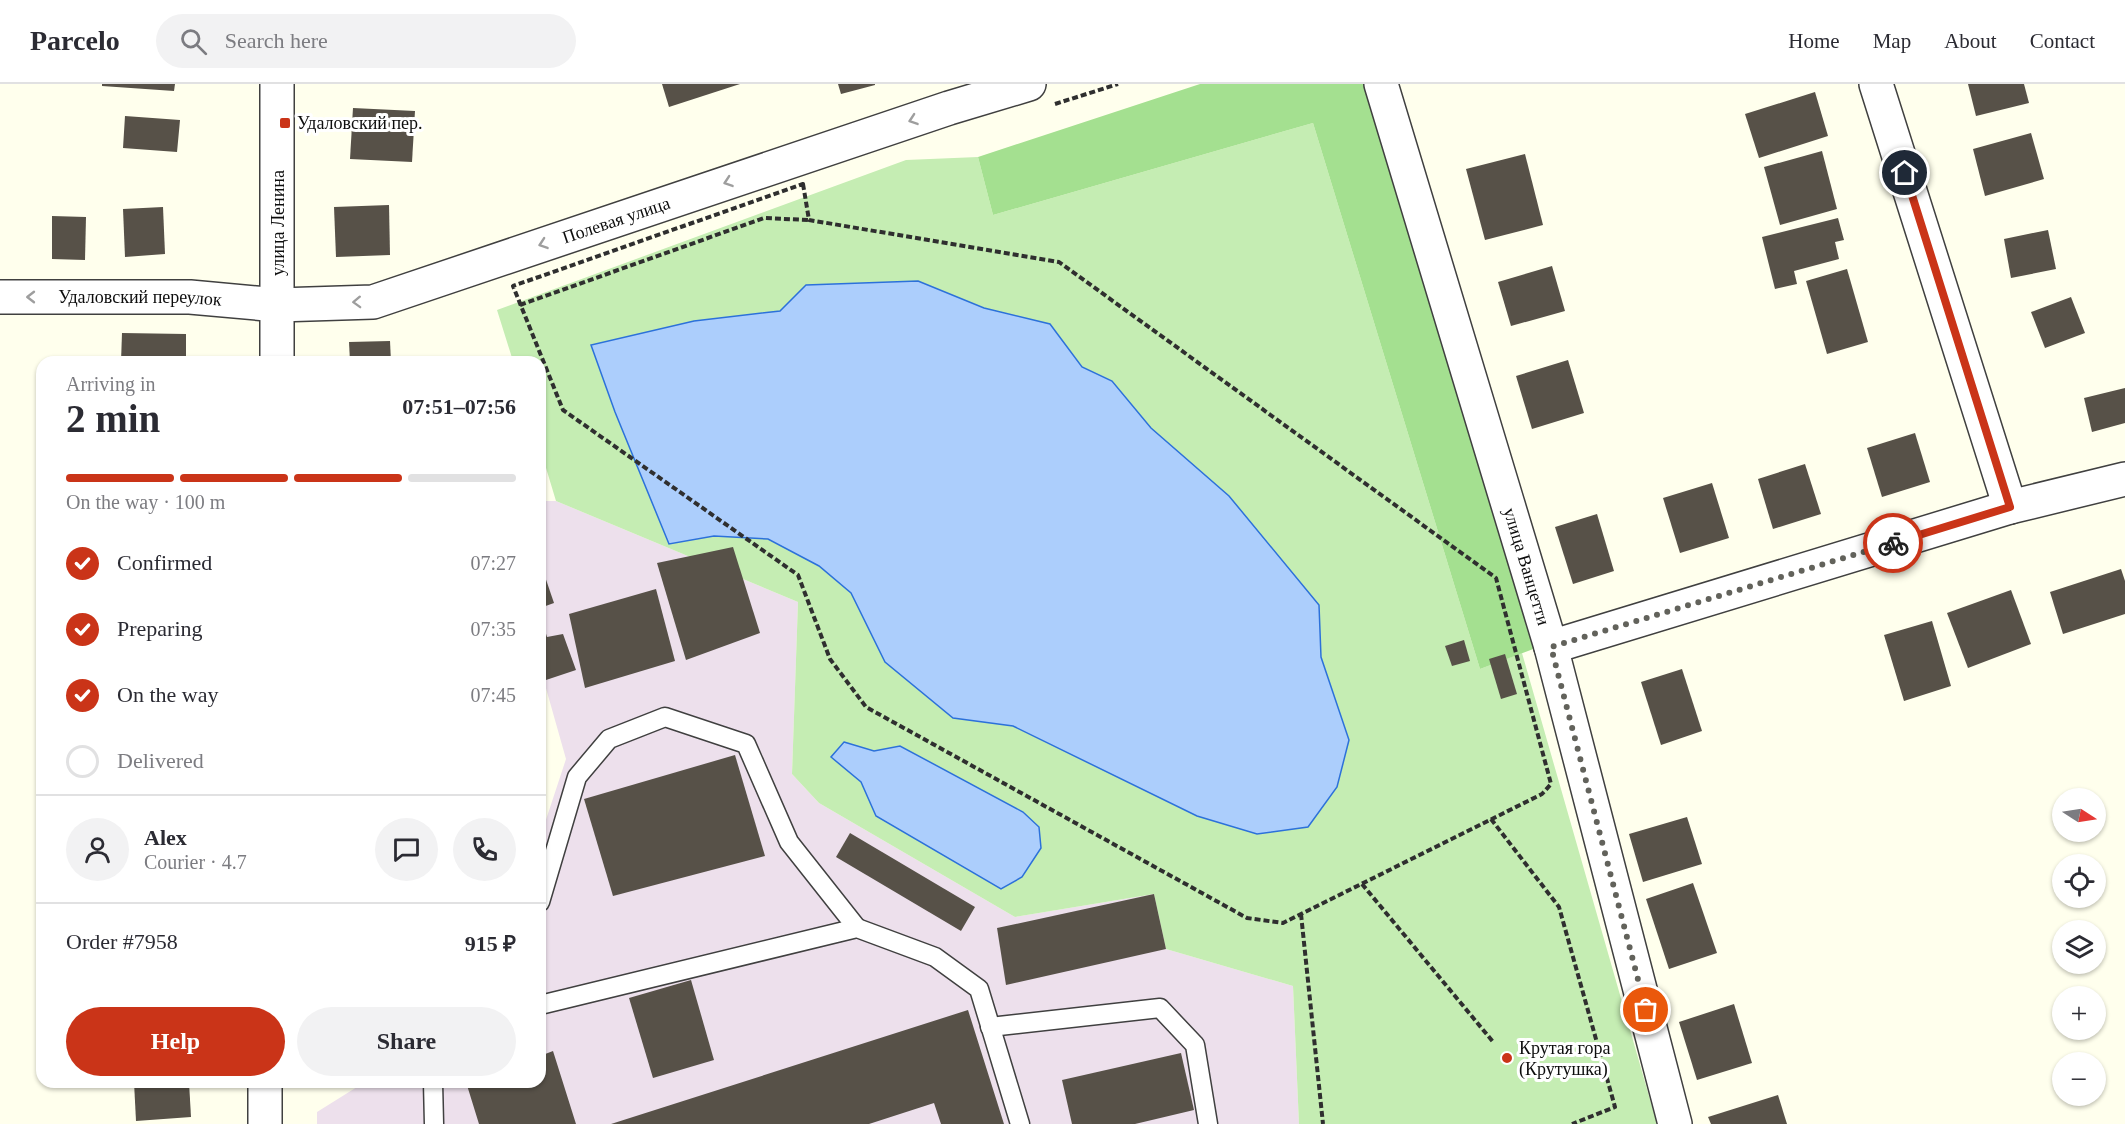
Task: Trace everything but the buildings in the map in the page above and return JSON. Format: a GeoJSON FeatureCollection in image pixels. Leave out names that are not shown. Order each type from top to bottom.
{"type":"FeatureCollection","features":[{"type":"Feature","properties":{"kind":"street","name":"улица Ленина"},"geometry":{"type":"LineString","coordinates":[[277,84],[277,356]]}},
{"type":"Feature","properties":{"kind":"street","name":"Полевая улица"},"geometry":{"type":"LineString","coordinates":[[278,305],[373,302],[946,96],[1029,84]]}},
{"type":"Feature","properties":{"kind":"street","name":"улица Ванцетти"},"geometry":{"type":"LineString","coordinates":[[1381,84],[1551,647],[1675,1124]]}},
{"type":"Feature","properties":{"kind":"street"},"geometry":{"type":"LineString","coordinates":[[1876,84],[2010,507]]}},
{"type":"Feature","properties":{"kind":"street","name":"Удаловский переулок"},"geometry":{"type":"LineString","coordinates":[[0,297],[190,297],[278,305]]}},
{"type":"Feature","properties":{"kind":"street"},"geometry":{"type":"LineString","coordinates":[[1551,647],[2010,507],[2125,479]]}},
{"type":"Feature","properties":{"kind":"street"},"geometry":{"type":"LineString","coordinates":[[265,1088],[265,1124]]}},
{"type":"Feature","properties":{"kind":"lane"},"geometry":{"type":"LineString","coordinates":[[546,882],[577,777],[609,739],[665,717],[746,744],[789,842],[857,928],[935,957],[979,989],[1020,1124]]}},
{"type":"Feature","properties":{"kind":"lane"},"geometry":{"type":"LineString","coordinates":[[546,1004],[857,928]]}},
{"type":"Feature","properties":{"kind":"lane"},"geometry":{"type":"LineString","coordinates":[[990,1027],[1160,1008],[1195,1045],[1208,1124]]}},
{"type":"Feature","properties":{"kind":"lane"},"geometry":{"type":"LineString","coordinates":[[433,1088],[434,1124]]}},
{"type":"Feature","properties":{"kind":"path"},"geometry":{"type":"LineString","coordinates":[[541,356],[513,286],[803,184],[809,220]]}},
{"type":"Feature","properties":{"kind":"path"},"geometry":{"type":"LineString","coordinates":[[520,305],[764,218],[809,220],[1059,262],[1496,578],[1551,784],[1542,794],[1283,923],[1247,918],[866,707],[830,659],[798,575],[563,410],[546,368]]}},
{"type":"Feature","properties":{"kind":"path"},"geometry":{"type":"LineString","coordinates":[[1491,819],[1559,907],[1615,1107],[1572,1124]]}},
{"type":"Feature","properties":{"kind":"path"},"geometry":{"type":"LineString","coordinates":[[1362,884],[1494,1043]]}},
{"type":"Feature","properties":{"kind":"path"},"geometry":{"type":"LineString","coordinates":[[1301,914],[1323,1124]]}},
{"type":"Feature","properties":{"kind":"shaded area"},"geometry":{"type":"Polygon","coordinates":[[[546,501],[556,501],[798,602],[792,774],[819,803],[1015,917],[1154,894],[1166,949],[1293,986],[1299,1124],[317,1124],[317,1112],[355,1088],[546,1088],[546,820],[566,759],[546,688],[546,501]]]}},
{"type":"Feature","properties":{"kind":"green space"},"geometry":{"type":"Polygon","coordinates":[[[1200,84],[1369,84],[1536,648],[1480,669],[1313,123],[993,215],[978,157],[1200,84]]]}},
{"type":"Feature","properties":{"kind":"green space"},"geometry":{"type":"Polygon","coordinates":[[[1313,123],[1480,669],[1522,653],[1657,1124],[1299,1124],[1293,986],[1166,949],[1154,894],[1015,917],[819,803],[792,774],[798,602],[556,501],[546,468],[546,356],[511,356],[497,310],[906,160],[978,157],[993,215],[1313,123]],[[918,281],[806,285],[780,311],[694,321],[669,544],[714,536],[768,539],[819,566],[851,593],[885,662],[953,718],[1013,726],[1197,816],[1349,740],[1321,657],[1318,605],[1229,496],[1151,428],[1112,381],[1082,367],[1050,324],[984,308],[918,281]],[[900,746],[874,751],[861,782],[876,816],[900,746]]]}},
{"type":"Feature","properties":{"kind":"water"},"geometry":{"type":"Polygon","coordinates":[[[918,281],[984,308],[1050,324],[1082,367],[1112,381],[1151,428],[1229,496],[1319,605],[1321,657],[1349,740],[1337,787],[1308,827],[1257,834],[1197,816],[1013,726],[953,718],[885,662],[851,593],[819,566],[768,539],[714,536],[669,544],[615,412],[591,345],[694,321],[780,311],[806,285],[918,281]]]}},
{"type":"Feature","properties":{"kind":"water"},"geometry":{"type":"Polygon","coordinates":[[[844,742],[874,751],[900,746],[1023,812],[1039,827],[1041,848],[1022,877],[1001,889],[876,816],[861,782],[831,757],[844,742]]]}},
{"type":"Feature","properties":{"kind":"way so far"},"geometry":{"type":"LineString","coordinates":[[1646,1010],[1551,647],[1893,543]]}},
{"type":"Feature","properties":{"kind":"place","name":"Удаловский пер."},"geometry":{"type":"Point","coordinates":[285,123]}},
{"type":"Feature","properties":{"kind":"place","name":"Крутая гора (Крутушка)"},"geometry":{"type":"Point","coordinates":[1507,1058]}},
{"type":"Feature","properties":{"kind":"route"},"geometry":{"type":"LineString","coordinates":[[1893,543],[2010,507],[1905,173]]}}]}
